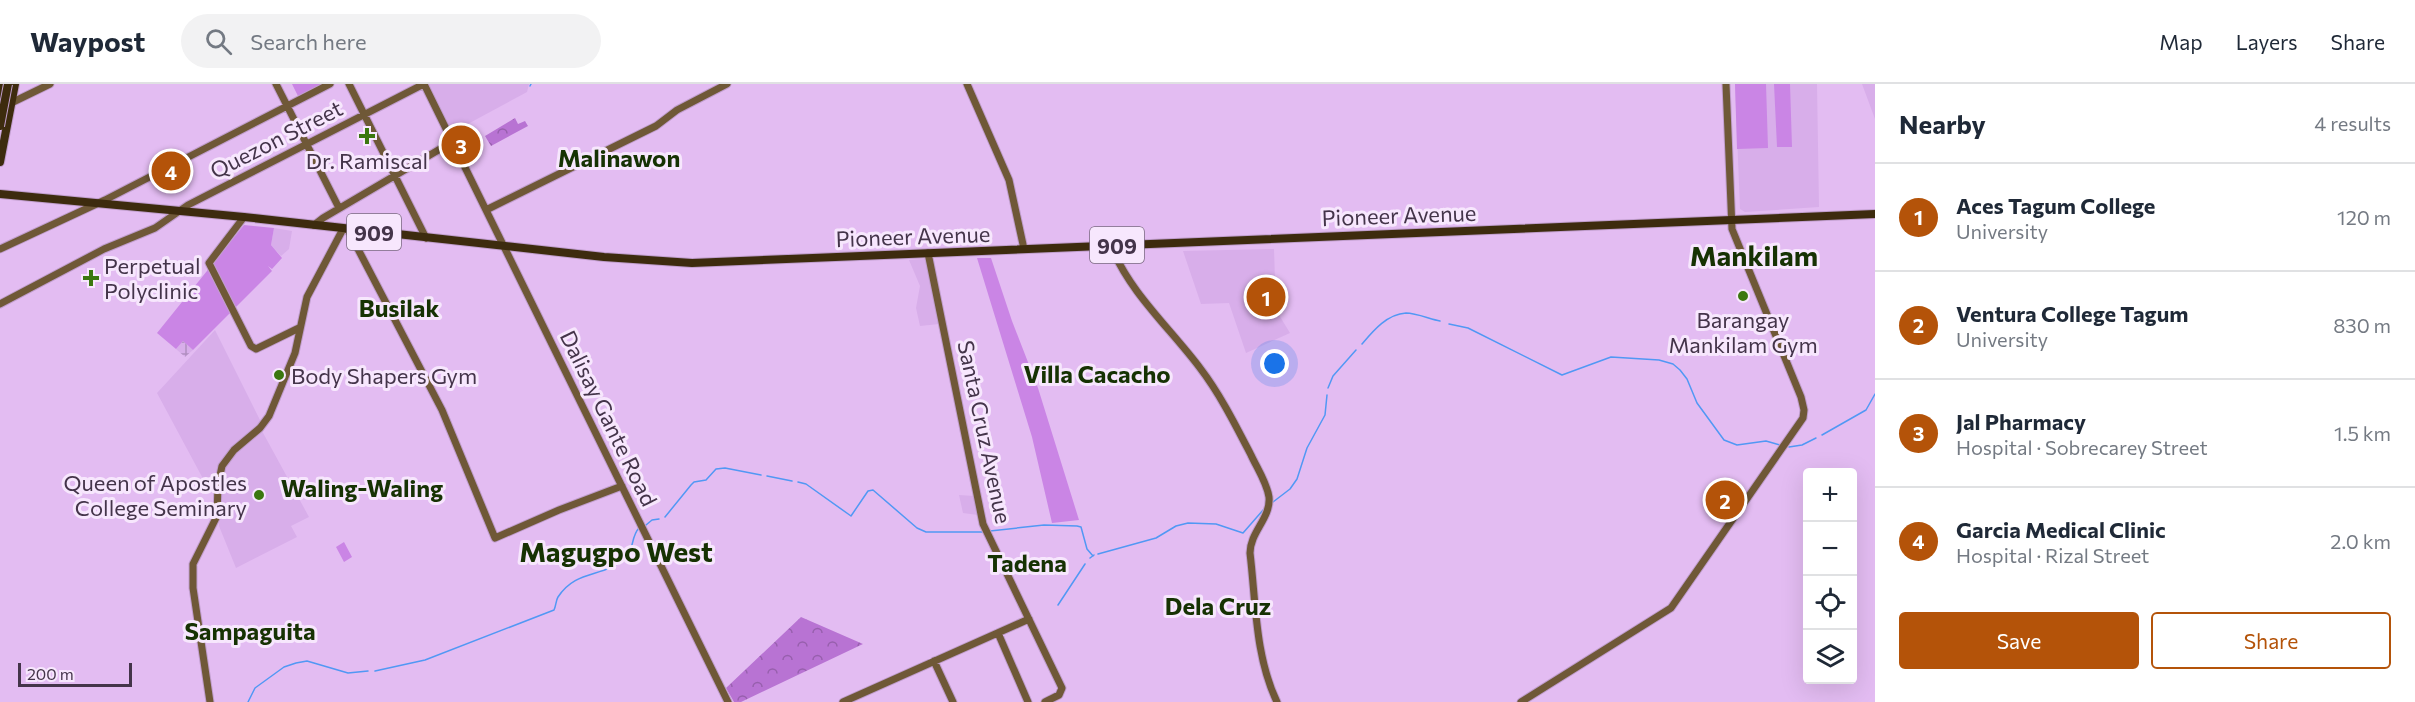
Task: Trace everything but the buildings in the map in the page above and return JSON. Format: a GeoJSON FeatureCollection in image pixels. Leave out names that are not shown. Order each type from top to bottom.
{"type":"FeatureCollection","features":[{"type":"Feature","properties":{"kind":"highway"},"geometry":{"type":"LineString","coordinates":[[0,99],[3,84]]}},
{"type":"Feature","properties":{"kind":"highway"},"geometry":{"type":"LineString","coordinates":[[0,126],[8,84]]}},
{"type":"Feature","properties":{"kind":"highway"},"geometry":{"type":"LineString","coordinates":[[0,162],[15,84]]}},
{"type":"Feature","properties":{"kind":"highway","name":"Pioneer Avenue"},"geometry":{"type":"LineString","coordinates":[[0,189],[95,200],[173,213],[244,217],[314,225],[341,231],[661,262],[1730,220]]}},
{"type":"Feature","properties":{"kind":"highway","name":"Pioneer Avenue"},"geometry":{"type":"LineString","coordinates":[[0,194],[88,204],[100,202]]}},
{"type":"Feature","properties":{"kind":"highway","name":"909"},"geometry":{"type":"LineString","coordinates":[[1730,220],[1875,214]]}},
{"type":"Feature","properties":{"kind":"street"},"geometry":{"type":"LineString","coordinates":[[0,108],[50,84]]}},
{"type":"Feature","properties":{"kind":"street"},"geometry":{"type":"LineString","coordinates":[[276,84],[339,208]]}},
{"type":"Feature","properties":{"kind":"street"},"geometry":{"type":"LineString","coordinates":[[0,249],[100,202],[330,84]]}},
{"type":"Feature","properties":{"kind":"street"},"geometry":{"type":"LineString","coordinates":[[349,84],[426,238]]}},
{"type":"Feature","properties":{"kind":"street","name":"Quezon Street"},"geometry":{"type":"LineString","coordinates":[[0,304],[104,249],[155,228],[173,213],[424,84]]}},
{"type":"Feature","properties":{"kind":"street","name":"Dalisay Gante Road"},"geometry":{"type":"LineString","coordinates":[[424,84],[728,702]]}},
{"type":"Feature","properties":{"kind":"street"},"geometry":{"type":"LineString","coordinates":[[486,210],[656,126],[677,110],[727,84]]}},
{"type":"Feature","properties":{"kind":"street"},"geometry":{"type":"LineString","coordinates":[[967,84],[1009,180],[1024,249]]}},
{"type":"Feature","properties":{"kind":"street"},"geometry":{"type":"LineString","coordinates":[[1521,702],[1671,608],[1802,421],[1804,410],[1801,397],[1734,236],[1730,220],[1726,84]]}},
{"type":"Feature","properties":{"kind":"street"},"geometry":{"type":"LineString","coordinates":[[314,225],[452,142]]}},
{"type":"Feature","properties":{"kind":"street"},"geometry":{"type":"LineString","coordinates":[[244,217],[209,263],[253,348],[261,348],[299,328]]}},
{"type":"Feature","properties":{"kind":"street"},"geometry":{"type":"LineString","coordinates":[[210,702],[193,588],[193,564],[217,516],[218,485],[222,466],[234,450],[260,428],[269,416],[295,353],[309,290],[341,231]]}},
{"type":"Feature","properties":{"kind":"street"},"geometry":{"type":"LineString","coordinates":[[341,231],[442,410],[495,538],[622,486]]}},
{"type":"Feature","properties":{"kind":"street"},"geometry":{"type":"LineString","coordinates":[[1111,246],[1131,284],[1212,385],[1267,490],[1268,509],[1253,537],[1250,553],[1262,656],[1267,678],[1277,702]]}},
{"type":"Feature","properties":{"kind":"street","name":"Santa Cruz Avenue"},"geometry":{"type":"LineString","coordinates":[[928,253],[984,524],[1062,688],[1059,695],[1045,702]]}},
{"type":"Feature","properties":{"kind":"street"},"geometry":{"type":"LineString","coordinates":[[843,702],[1029,619]]}},
{"type":"Feature","properties":{"kind":"street"},"geometry":{"type":"LineString","coordinates":[[998,633],[1028,702]]}},
{"type":"Feature","properties":{"kind":"street"},"geometry":{"type":"LineString","coordinates":[[934,661],[953,702]]}},
{"type":"Feature","properties":{"kind":"shaded area"},"geometry":{"type":"Polygon","coordinates":[[[292,84],[322,84],[298,96],[292,84]]]}},
{"type":"Feature","properties":{"kind":"shaded area"},"geometry":{"type":"Polygon","coordinates":[[[427,84],[529,84],[527,92],[464,126],[449,126],[427,84]]]}},
{"type":"Feature","properties":{"kind":"shaded area"},"geometry":{"type":"Polygon","coordinates":[[[1735,84],[1817,84],[1819,207],[1745,212],[1740,209],[1735,84]]]}},
{"type":"Feature","properties":{"kind":"shaded area"},"geometry":{"type":"Polygon","coordinates":[[[1735,84],[1766,84],[1768,148],[1737,149],[1735,84]]]}},
{"type":"Feature","properties":{"kind":"shaded area"},"geometry":{"type":"Polygon","coordinates":[[[1774,84],[1790,84],[1792,147],[1777,147],[1774,84]]]}},
{"type":"Feature","properties":{"kind":"shaded area"},"geometry":{"type":"Polygon","coordinates":[[[1862,84],[1875,84],[1875,119],[1862,84]]]}},
{"type":"Feature","properties":{"kind":"shaded area"},"geometry":{"type":"Polygon","coordinates":[[[244,225],[274,228],[271,245],[282,258],[272,269],[268,266],[272,271],[193,350],[183,341],[176,349],[157,333],[244,225]]]}},
{"type":"Feature","properties":{"kind":"shaded area"},"geometry":{"type":"Polygon","coordinates":[[[274,228],[292,231],[289,249],[281,256],[271,245],[274,228]]]}},
{"type":"Feature","properties":{"kind":"shaded area"},"geometry":{"type":"Polygon","coordinates":[[[1274,249],[1276,310],[1290,333],[1246,353],[1229,303],[1201,304],[1183,251],[1274,249]]]}},
{"type":"Feature","properties":{"kind":"shaded area"},"geometry":{"type":"Polygon","coordinates":[[[977,258],[991,258],[1038,388],[1079,520],[1052,523],[1032,437],[977,258]]]}},
{"type":"Feature","properties":{"kind":"shaded area"},"geometry":{"type":"Polygon","coordinates":[[[926,259],[939,324],[920,326],[916,308],[920,286],[909,260],[926,259]]]}},
{"type":"Feature","properties":{"kind":"shaded area"},"geometry":{"type":"Polygon","coordinates":[[[215,330],[261,422],[221,461],[215,485],[208,488],[157,393],[215,330]]]}},
{"type":"Feature","properties":{"kind":"shaded area"},"geometry":{"type":"Polygon","coordinates":[[[183,341],[193,350],[185,357],[176,349],[183,341]]]}},
{"type":"Feature","properties":{"kind":"shaded area","name":"Queen of Apostles College Seminary"},"geometry":{"type":"Polygon","coordinates":[[[262,431],[309,517],[291,526],[297,537],[236,568],[219,526],[222,476],[234,455],[262,431]]]}},
{"type":"Feature","properties":{"kind":"shaded area"},"geometry":{"type":"Polygon","coordinates":[[[1716,489],[1741,502],[1731,514],[1710,499],[1716,489]]]}},
{"type":"Feature","properties":{"kind":"shaded area"},"geometry":{"type":"Polygon","coordinates":[[[959,495],[974,496],[978,515],[963,513],[959,495]]]}},
{"type":"Feature","properties":{"kind":"shaded area"},"geometry":{"type":"Polygon","coordinates":[[[344,542],[352,557],[344,562],[336,547],[344,542]]]}},
{"type":"Feature","properties":{"kind":"green space"},"geometry":{"type":"Polygon","coordinates":[[[515,118],[518,124],[525,121],[528,126],[491,146],[485,136],[515,118]]]}},
{"type":"Feature","properties":{"kind":"green space"},"geometry":{"type":"Polygon","coordinates":[[[801,617],[863,644],[741,702],[734,702],[726,688],[801,617]]]}},
{"type":"Feature","properties":{"kind":"waterway"},"geometry":{"type":"LineString","coordinates":[[1362,344],[1381,324],[1399,314],[1414,314],[1440,321]]}},
{"type":"Feature","properties":{"kind":"waterway"},"geometry":{"type":"LineString","coordinates":[[1449,324],[1468,328],[1562,375],[1611,357],[1659,360],[1673,364],[1687,379],[1697,403],[1724,440],[1737,445],[1766,441],[1780,445]]}},
{"type":"Feature","properties":{"kind":"waterway"},"geometry":{"type":"LineString","coordinates":[[1328,388],[1333,376],[1356,350]]}},
{"type":"Feature","properties":{"kind":"waterway"},"geometry":{"type":"LineString","coordinates":[[1822,435],[1866,410],[1875,394]]}},
{"type":"Feature","properties":{"kind":"waterway"},"geometry":{"type":"LineString","coordinates":[[1273,502],[1290,489],[1297,479],[1307,448],[1325,415],[1327,395]]}},
{"type":"Feature","properties":{"kind":"waterway"},"geometry":{"type":"LineString","coordinates":[[1789,447],[1802,445],[1816,438]]}},
{"type":"Feature","properties":{"kind":"waterway"},"geometry":{"type":"LineString","coordinates":[[665,517],[694,482],[706,480],[716,469],[725,468],[761,475]]}},
{"type":"Feature","properties":{"kind":"waterway"},"geometry":{"type":"LineString","coordinates":[[767,476],[792,481]]}},
{"type":"Feature","properties":{"kind":"waterway"},"geometry":{"type":"LineString","coordinates":[[798,482],[806,484],[851,516],[868,491],[873,490],[917,528],[926,532],[983,532]]}},
{"type":"Feature","properties":{"kind":"waterway"},"geometry":{"type":"LineString","coordinates":[[1098,554],[1156,538],[1176,526],[1188,523],[1216,524],[1243,533],[1264,509]]}},
{"type":"Feature","properties":{"kind":"waterway"},"geometry":{"type":"LineString","coordinates":[[646,525],[652,520],[659,519]]}},
{"type":"Feature","properties":{"kind":"waterway"},"geometry":{"type":"LineString","coordinates":[[990,531],[1044,525],[1077,526],[1081,527],[1087,549],[1093,556]]}},
{"type":"Feature","properties":{"kind":"waterway"},"geometry":{"type":"LineString","coordinates":[[375,671],[425,660],[554,610],[558,597],[565,588],[582,577],[618,564],[626,557],[639,528]]}},
{"type":"Feature","properties":{"kind":"waterway"},"geometry":{"type":"LineString","coordinates":[[1090,558],[1094,555]]}},
{"type":"Feature","properties":{"kind":"waterway"},"geometry":{"type":"LineString","coordinates":[[1058,605],[1085,564]]}},
{"type":"Feature","properties":{"kind":"waterway"},"geometry":{"type":"LineString","coordinates":[[248,702],[255,688],[284,667],[296,663],[307,661],[348,673],[368,671]]}},
{"type":"Feature","properties":{"kind":"place","name":"Dr. Ramiscal"},"geometry":{"type":"Point","coordinates":[367,136]}},
{"type":"Feature","properties":{"kind":"place","name":"Jal Pharmacy"},"geometry":{"type":"Point","coordinates":[461,145]}},
{"type":"Feature","properties":{"kind":"place","name":"Garcia Medical Clinic"},"geometry":{"type":"Point","coordinates":[171,171]}},
{"type":"Feature","properties":{"kind":"place","name":"Perpetual Polyclinic"},"geometry":{"type":"Point","coordinates":[91,278]}},
{"type":"Feature","properties":{"kind":"place","name":"Barangay Mankilam Gym"},"geometry":{"type":"Point","coordinates":[1743,296]}},
{"type":"Feature","properties":{"kind":"place","name":"Aces Tagum College"},"geometry":{"type":"Point","coordinates":[1266,297]}},
{"type":"Feature","properties":{"kind":"place","name":"Body Shapers Gym"},"geometry":{"type":"Point","coordinates":[279,375]}},
{"type":"Feature","properties":{"kind":"place","name":"Queen of Apostles College Seminary"},"geometry":{"type":"Point","coordinates":[259,495]}},
{"type":"Feature","properties":{"kind":"place","name":"Ventura College Tagum"},"geometry":{"type":"Point","coordinates":[1725,500]}},
{"type":"Feature","properties":{"kind":"district","name":"Malinawon"},"geometry":{"type":"Point","coordinates":[619,157]}},
{"type":"Feature","properties":{"kind":"district","name":"Mankilam"},"geometry":{"type":"Point","coordinates":[1754,255]}},
{"type":"Feature","properties":{"kind":"district","name":"Busilak"},"geometry":{"type":"Point","coordinates":[399,307]}},
{"type":"Feature","properties":{"kind":"district","name":"Villa Cacacho"},"geometry":{"type":"Point","coordinates":[1097,373]}},
{"type":"Feature","properties":{"kind":"district","name":"Waling-Waling"},"geometry":{"type":"Point","coordinates":[362,487]}},
{"type":"Feature","properties":{"kind":"district","name":"Magugpo West"},"geometry":{"type":"Point","coordinates":[616,551]}},
{"type":"Feature","properties":{"kind":"district","name":"Tadena"},"geometry":{"type":"Point","coordinates":[1027,562]}},
{"type":"Feature","properties":{"kind":"district","name":"Dela Cruz"},"geometry":{"type":"Point","coordinates":[1218,605]}},
{"type":"Feature","properties":{"kind":"district","name":"Sampaguita"},"geometry":{"type":"Point","coordinates":[250,630]}}]}
